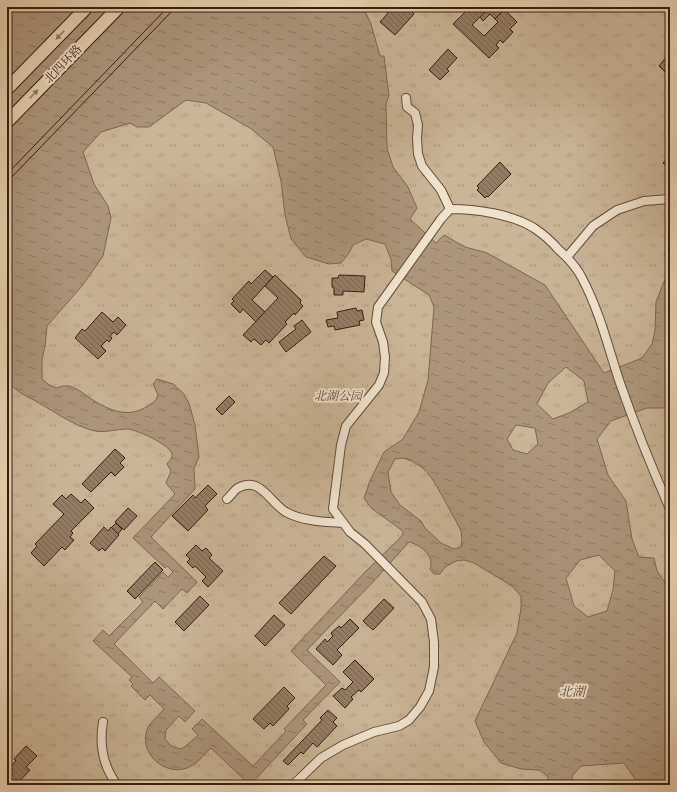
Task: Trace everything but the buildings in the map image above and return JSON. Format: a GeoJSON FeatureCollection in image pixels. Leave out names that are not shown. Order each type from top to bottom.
{"type":"FeatureCollection","features":[{"type":"Feature","properties":{"kind":"highway","name":"北四环路"},"geometry":{"type":"LineString","coordinates":[[7,89],[87,7]]}},
{"type":"Feature","properties":{"kind":"highway","name":"北四环路"},"geometry":{"type":"LineString","coordinates":[[7,122],[119,7]]}},
{"type":"Feature","properties":{"kind":"street"},"geometry":{"type":"LineString","coordinates":[[406,98],[407,107],[415,113],[418,125],[418,154],[422,166],[441,190],[450,209]]}},
{"type":"Feature","properties":{"kind":"street"},"geometry":{"type":"LineString","coordinates":[[567,257],[593,226],[616,210],[644,201],[670,200]]}},
{"type":"Feature","properties":{"kind":"street"},"geometry":{"type":"LineString","coordinates":[[293,785],[321,758],[343,745],[374,732],[399,726],[409,720],[429,691],[434,667],[434,642],[431,619],[422,602],[365,544],[350,532],[333,509],[341,445],[346,426],[379,385],[384,373],[385,357],[383,342],[376,322],[378,307],[441,219],[450,209],[490,212],[519,221],[534,228],[567,257],[582,276],[604,328],[609,352],[635,426],[670,509]]}},
{"type":"Feature","properties":{"kind":"street"},"geometry":{"type":"LineString","coordinates":[[228,499],[238,488],[250,484],[259,487],[286,512],[303,518],[324,522],[343,523]]}},
{"type":"Feature","properties":{"kind":"street"},"geometry":{"type":"LineString","coordinates":[[102,722],[102,753],[108,771],[117,785]]}},
{"type":"Feature","properties":{"kind":"green space","name":"北湖公园"},"geometry":{"type":"Polygon","coordinates":[[[7,7],[670,7],[670,785],[7,785],[7,7]]]}},
{"type":"Feature","properties":{"kind":"water","name":"北湖"},"geometry":{"type":"Polygon","coordinates":[[[7,7],[363,7],[371,24],[380,56],[384,56],[389,96],[386,104],[387,148],[393,167],[408,187],[417,208],[410,219],[436,243],[444,235],[465,247],[487,253],[545,285],[604,373],[642,358],[652,344],[655,331],[656,302],[667,274],[665,254],[670,244],[670,410],[668,408],[647,408],[611,421],[597,439],[608,475],[626,501],[632,539],[639,557],[654,558],[657,571],[670,590],[670,785],[639,785],[624,763],[581,766],[572,776],[573,785],[547,785],[548,776],[539,770],[521,769],[501,763],[484,742],[475,721],[517,633],[521,608],[521,596],[512,586],[474,563],[464,560],[456,561],[445,567],[440,574],[434,574],[430,569],[431,560],[426,552],[414,543],[409,542],[373,582],[307,650],[340,682],[303,720],[307,724],[250,785],[211,748],[197,762],[187,768],[179,770],[170,769],[163,766],[150,755],[146,739],[148,727],[164,709],[150,695],[145,700],[131,686],[133,684],[129,680],[132,677],[93,641],[103,630],[109,636],[143,602],[139,597],[163,572],[168,577],[173,572],[167,566],[165,568],[133,538],[175,494],[166,483],[171,471],[167,464],[172,454],[170,450],[159,442],[132,430],[96,431],[77,425],[20,393],[7,380],[7,7]],[[186,100],[149,127],[137,127],[130,123],[101,132],[83,152],[94,184],[108,206],[111,218],[103,256],[82,286],[47,326],[42,359],[42,379],[49,385],[56,388],[69,386],[74,388],[96,402],[121,412],[134,412],[140,410],[156,400],[158,395],[153,384],[157,379],[173,384],[183,393],[189,403],[195,425],[199,457],[194,468],[195,489],[151,537],[197,582],[187,593],[182,589],[163,609],[155,601],[114,644],[153,683],[159,677],[195,711],[185,722],[179,716],[166,730],[165,739],[171,746],[181,749],[186,746],[198,735],[192,729],[202,719],[253,766],[286,731],[284,729],[326,685],[291,651],[366,571],[403,535],[403,532],[400,529],[371,508],[364,498],[370,481],[384,452],[403,439],[419,412],[428,380],[434,307],[429,295],[392,271],[391,259],[385,244],[366,239],[353,245],[341,263],[329,264],[306,257],[291,239],[285,215],[281,181],[273,147],[250,128],[206,103],[186,100]],[[566,367],[548,383],[537,404],[553,419],[569,413],[588,402],[584,381],[566,367]],[[516,425],[507,439],[513,450],[527,454],[538,444],[535,428],[516,425]],[[403,458],[395,459],[388,472],[391,492],[400,505],[421,521],[425,528],[441,543],[454,549],[461,547],[461,531],[437,486],[424,469],[403,458]],[[599,555],[580,560],[566,578],[574,606],[588,617],[607,611],[613,590],[615,571],[599,555]]]}},
{"type":"Feature","properties":{"kind":"tram line"},"geometry":{"type":"LineString","coordinates":[[7,174],[168,7]]}},
{"type":"Feature","properties":{"kind":"tram line"},"geometry":{"type":"LineString","coordinates":[[7,182],[176,7]]}}]}
